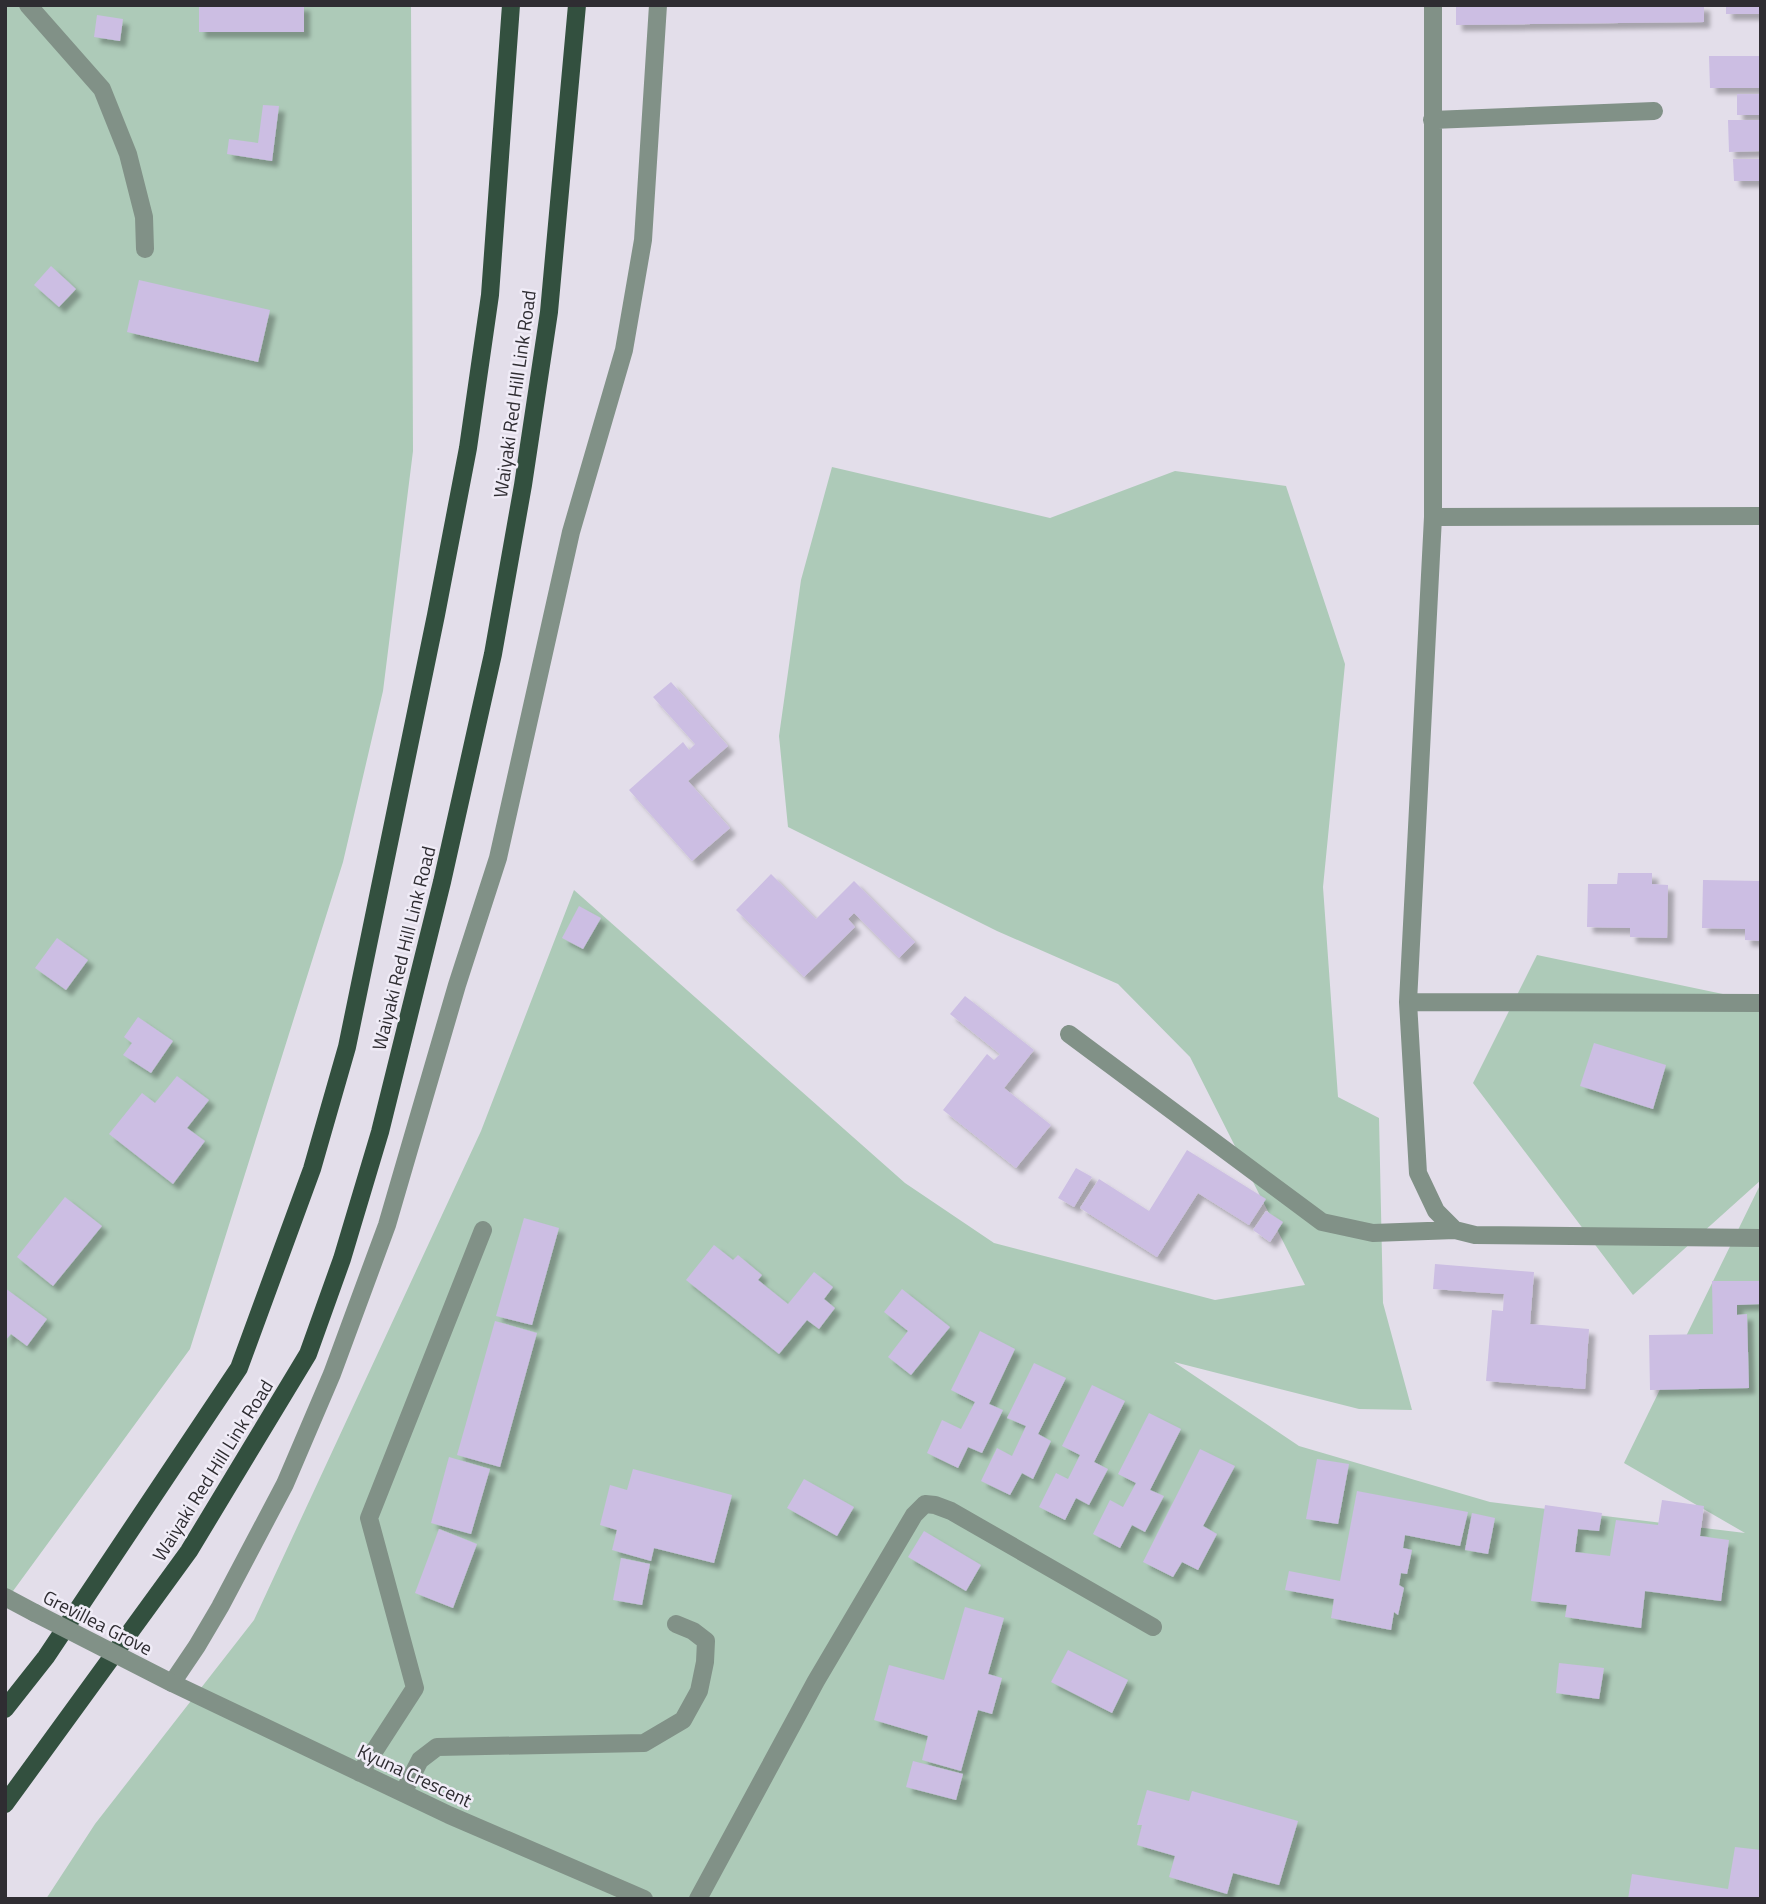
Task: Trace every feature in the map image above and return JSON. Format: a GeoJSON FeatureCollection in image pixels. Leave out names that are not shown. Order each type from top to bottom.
{"type":"FeatureCollection","features":[{"type":"Feature","properties":{"kind":"main road","name":"Waiyaki Red Hill Link Road"},"geometry":{"type":"LineString","coordinates":[[5,1709],[46,1657],[239,1368],[312,1170],[346,1047],[468,448],[490,295],[512,5]]}},
{"type":"Feature","properties":{"kind":"main road","name":"Waiyaki Red Hill Link Road"},"geometry":{"type":"LineString","coordinates":[[5,1804],[196,1540],[308,1354],[342,1259],[383,1119],[442,882],[493,654],[523,485],[548,312],[577,5]]}},
{"type":"Feature","properties":{"kind":"street"},"geometry":{"type":"LineString","coordinates":[[28,5],[102,89],[128,154],[144,217],[145,249]]}},
{"type":"Feature","properties":{"kind":"street"},"geometry":{"type":"LineString","coordinates":[[172,1683],[220,1607],[285,1484],[332,1374],[387,1224],[457,985],[498,858],[571,532],[624,351],[643,240],[658,5]]}},
{"type":"Feature","properties":{"kind":"street"},"geometry":{"type":"LineString","coordinates":[[1433,5],[1433,517],[1408,1002],[1419,1173],[1436,1212],[1455,1230]]}},
{"type":"Feature","properties":{"kind":"street"},"geometry":{"type":"LineString","coordinates":[[1432,120],[1654,111]]}},
{"type":"Feature","properties":{"kind":"street"},"geometry":{"type":"LineString","coordinates":[[1433,517],[1761,516]]}},
{"type":"Feature","properties":{"kind":"street"},"geometry":{"type":"LineString","coordinates":[[1408,1002],[1761,1003]]}},
{"type":"Feature","properties":{"kind":"street"},"geometry":{"type":"LineString","coordinates":[[1069,1034],[1322,1222],[1373,1233],[1455,1230],[1501,1237],[1574,1234],[1761,1238]]}},
{"type":"Feature","properties":{"kind":"street"},"geometry":{"type":"LineString","coordinates":[[360,1773],[415,1688],[369,1518],[483,1230]]}},
{"type":"Feature","properties":{"kind":"street"},"geometry":{"type":"LineString","coordinates":[[698,1899],[816,1681],[914,1514],[925,1504],[951,1511],[1153,1627]]}},
{"type":"Feature","properties":{"kind":"street","name":"Grevillea Grove"},"geometry":{"type":"LineString","coordinates":[[5,1597],[172,1683]]}},
{"type":"Feature","properties":{"kind":"street"},"geometry":{"type":"LineString","coordinates":[[403,1793],[420,1760],[437,1747],[644,1743],[683,1720],[699,1691],[706,1641],[693,1631],[676,1624]]}},
{"type":"Feature","properties":{"kind":"street","name":"Kyuna Crescent"},"geometry":{"type":"LineString","coordinates":[[172,1683],[403,1793],[644,1899]]}},
{"type":"Feature","properties":{"kind":"green space"},"geometry":{"type":"Polygon","coordinates":[[[5,5],[411,5],[413,451],[383,691],[343,862],[190,1349],[5,1602],[5,5]]]}},
{"type":"Feature","properties":{"kind":"green space"},"geometry":{"type":"Polygon","coordinates":[[[832,467],[1050,518],[1175,471],[1286,486],[1345,664],[1323,887],[1338,1097],[1379,1118],[1383,1303],[1412,1410],[1359,1409],[1174,1362],[1299,1446],[1490,1502],[1745,1533],[1624,1463],[1761,1183],[1761,1899],[46,1899],[95,1824],[254,1620],[481,1131],[574,890],[905,1183],[994,1243],[1215,1300],[1305,1285],[1190,1057],[1118,984],[997,931],[788,827],[779,736],[801,580],[832,467]]]}},
{"type":"Feature","properties":{"kind":"green space"},"geometry":{"type":"Polygon","coordinates":[[[1537,955],[1761,1002],[1761,1180],[1633,1295],[1473,1083],[1537,955]]]}},
{"type":"Feature","properties":{"kind":"building"},"geometry":{"type":"Polygon","coordinates":[[[199,5],[304,5],[304,32],[199,32],[199,5]]]}},
{"type":"Feature","properties":{"kind":"building"},"geometry":{"type":"Polygon","coordinates":[[[1456,5],[1704,5],[1704,22],[1456,25],[1456,5]]]}},
{"type":"Feature","properties":{"kind":"building"},"geometry":{"type":"Polygon","coordinates":[[[1726,5],[1761,5],[1761,14],[1726,14],[1726,5]]]}},
{"type":"Feature","properties":{"kind":"building"},"geometry":{"type":"Polygon","coordinates":[[[97,15],[123,19],[120,41],[94,37],[97,15]]]}},
{"type":"Feature","properties":{"kind":"building"},"geometry":{"type":"Polygon","coordinates":[[[1709,56],[1761,56],[1761,88],[1710,88],[1709,56]]]}},
{"type":"Feature","properties":{"kind":"building"},"geometry":{"type":"Polygon","coordinates":[[[1737,94],[1761,94],[1761,115],[1737,115],[1737,94]]]}},
{"type":"Feature","properties":{"kind":"building"},"geometry":{"type":"Polygon","coordinates":[[[263,105],[279,106],[272,161],[227,154],[229,139],[258,143],[263,105]]]}},
{"type":"Feature","properties":{"kind":"building"},"geometry":{"type":"Polygon","coordinates":[[[1728,120],[1761,120],[1761,151],[1729,152],[1728,120]]]}},
{"type":"Feature","properties":{"kind":"building"},"geometry":{"type":"Polygon","coordinates":[[[1733,159],[1761,159],[1761,181],[1734,181],[1733,159]]]}},
{"type":"Feature","properties":{"kind":"building"},"geometry":{"type":"Polygon","coordinates":[[[51,266],[76,289],[59,307],[34,285],[51,266]]]}},
{"type":"Feature","properties":{"kind":"building"},"geometry":{"type":"Polygon","coordinates":[[[139,280],[270,310],[258,362],[127,332],[139,280]]]}},
{"type":"Feature","properties":{"kind":"building"},"geometry":{"type":"Polygon","coordinates":[[[671,682],[728,746],[688,781],[730,828],[692,861],[629,790],[683,742],[689,750],[695,744],[653,697],[671,682]]]}},
{"type":"Feature","properties":{"kind":"building"},"geometry":{"type":"Polygon","coordinates":[[[1618,873],[1652,873],[1652,884],[1668,885],[1667,938],[1630,937],[1630,928],[1587,927],[1588,884],[1617,884],[1618,873]]]}},
{"type":"Feature","properties":{"kind":"building"},"geometry":{"type":"Polygon","coordinates":[[[771,874],[816,919],[854,881],[915,942],[899,958],[854,913],[848,919],[855,927],[804,977],[736,910],[771,874]]]}},
{"type":"Feature","properties":{"kind":"building"},"geometry":{"type":"Polygon","coordinates":[[[1703,880],[1761,881],[1761,941],[1745,940],[1745,929],[1702,928],[1703,880]]]}},
{"type":"Feature","properties":{"kind":"building"},"geometry":{"type":"Polygon","coordinates":[[[579,906],[601,918],[583,949],[562,938],[579,906]]]}},
{"type":"Feature","properties":{"kind":"building"},"geometry":{"type":"Polygon","coordinates":[[[57,938],[88,960],[66,990],[35,968],[57,938]]]}},
{"type":"Feature","properties":{"kind":"building"},"geometry":{"type":"Polygon","coordinates":[[[965,996],[1034,1050],[1004,1088],[1051,1125],[1016,1168],[943,1110],[987,1054],[994,1060],[1000,1054],[950,1014],[965,996]]]}},
{"type":"Feature","properties":{"kind":"building"},"geometry":{"type":"Polygon","coordinates":[[[138,1017],[173,1041],[151,1073],[123,1055],[132,1043],[124,1037],[138,1017]]]}},
{"type":"Feature","properties":{"kind":"building"},"geometry":{"type":"Polygon","coordinates":[[[1594,1043],[1666,1065],[1653,1109],[1580,1086],[1594,1043]]]}},
{"type":"Feature","properties":{"kind":"building"},"geometry":{"type":"Polygon","coordinates":[[[177,1076],[209,1100],[187,1128],[205,1141],[173,1184],[109,1134],[142,1093],[155,1103],[177,1076]]]}},
{"type":"Feature","properties":{"kind":"building"},"geometry":{"type":"Polygon","coordinates":[[[1187,1150],[1266,1199],[1249,1225],[1198,1193],[1157,1257],[1080,1208],[1099,1179],[1149,1211],[1187,1150]]]}},
{"type":"Feature","properties":{"kind":"building"},"geometry":{"type":"Polygon","coordinates":[[[1076,1168],[1092,1177],[1074,1207],[1058,1198],[1076,1168]]]}},
{"type":"Feature","properties":{"kind":"building"},"geometry":{"type":"Polygon","coordinates":[[[65,1197],[102,1226],[53,1286],[17,1257],[65,1197]]]}},
{"type":"Feature","properties":{"kind":"building"},"geometry":{"type":"Polygon","coordinates":[[[1266,1211],[1283,1222],[1270,1242],[1253,1230],[1266,1211]]]}},
{"type":"Feature","properties":{"kind":"building"},"geometry":{"type":"Polygon","coordinates":[[[524,1218],[559,1228],[532,1325],[496,1316],[524,1218]]]}},
{"type":"Feature","properties":{"kind":"building"},"geometry":{"type":"Polygon","coordinates":[[[714,1245],[733,1260],[738,1255],[762,1275],[758,1280],[788,1304],[814,1272],[833,1287],[824,1299],[835,1308],[819,1329],[807,1320],[779,1354],[686,1280],[714,1245]]]}},
{"type":"Feature","properties":{"kind":"building"},"geometry":{"type":"Polygon","coordinates":[[[1435,1264],[1534,1272],[1530,1324],[1589,1329],[1585,1389],[1486,1381],[1492,1310],[1503,1311],[1504,1294],[1433,1289],[1435,1264]]]}},
{"type":"Feature","properties":{"kind":"building"},"geometry":{"type":"Polygon","coordinates":[[[1712,1281],[1761,1281],[1761,1304],[1737,1305],[1737,1315],[1747,1314],[1749,1388],[1650,1390],[1649,1335],[1713,1334],[1712,1281]]]}},
{"type":"Feature","properties":{"kind":"building"},"geometry":{"type":"Polygon","coordinates":[[[5,1288],[47,1319],[27,1346],[11,1334],[5,1341],[5,1288]]]}},
{"type":"Feature","properties":{"kind":"building"},"geometry":{"type":"Polygon","coordinates":[[[902,1289],[950,1327],[911,1375],[888,1357],[908,1331],[884,1312],[902,1289]]]}},
{"type":"Feature","properties":{"kind":"building"},"geometry":{"type":"Polygon","coordinates":[[[495,1321],[537,1333],[500,1467],[457,1455],[495,1321]]]}},
{"type":"Feature","properties":{"kind":"building"},"geometry":{"type":"Polygon","coordinates":[[[980,1331],[1015,1349],[989,1404],[1003,1410],[982,1453],[968,1447],[958,1468],[927,1453],[942,1420],[961,1429],[975,1402],[951,1390],[980,1331]]]}},
{"type":"Feature","properties":{"kind":"building"},"geometry":{"type":"Polygon","coordinates":[[[1034,1363],[1066,1378],[1038,1434],[1051,1441],[1033,1479],[1022,1473],[1010,1495],[981,1481],[997,1448],[1012,1456],[1026,1426],[1007,1418],[1034,1363]]]}},
{"type":"Feature","properties":{"kind":"building"},"geometry":{"type":"Polygon","coordinates":[[[1092,1385],[1125,1401],[1094,1462],[1108,1469],[1089,1505],[1076,1498],[1065,1520],[1039,1507],[1056,1473],[1068,1479],[1080,1455],[1062,1446],[1092,1385]]]}},
{"type":"Feature","properties":{"kind":"building"},"geometry":{"type":"Polygon","coordinates":[[[1149,1413],[1181,1429],[1150,1490],[1164,1496],[1145,1532],[1132,1525],[1120,1548],[1093,1534],[1110,1500],[1123,1507],[1136,1483],[1118,1474],[1149,1413]]]}},
{"type":"Feature","properties":{"kind":"building"},"geometry":{"type":"Polygon","coordinates":[[[1200,1449],[1235,1466],[1203,1526],[1217,1534],[1198,1570],[1182,1562],[1173,1577],[1143,1562],[1200,1449]]]}},
{"type":"Feature","properties":{"kind":"building"},"geometry":{"type":"Polygon","coordinates":[[[449,1457],[490,1469],[471,1534],[431,1523],[449,1457]]]}},
{"type":"Feature","properties":{"kind":"building"},"geometry":{"type":"Polygon","coordinates":[[[1317,1459],[1349,1464],[1338,1524],[1306,1519],[1317,1459]]]}},
{"type":"Feature","properties":{"kind":"building"},"geometry":{"type":"Polygon","coordinates":[[[633,1469],[732,1495],[714,1563],[654,1548],[651,1561],[612,1550],[617,1530],[600,1525],[610,1485],[627,1490],[633,1469]]]}},
{"type":"Feature","properties":{"kind":"building"},"geometry":{"type":"Polygon","coordinates":[[[804,1479],[854,1507],[837,1536],[787,1508],[804,1479]]]}},
{"type":"Feature","properties":{"kind":"building"},"geometry":{"type":"Polygon","coordinates":[[[1357,1491],[1468,1512],[1460,1546],[1405,1535],[1403,1548],[1412,1550],[1407,1574],[1401,1573],[1399,1585],[1404,1588],[1398,1615],[1394,1612],[1391,1630],[1331,1618],[1334,1599],[1285,1590],[1289,1571],[1340,1581],[1357,1491]]]}},
{"type":"Feature","properties":{"kind":"building"},"geometry":{"type":"Polygon","coordinates":[[[1662,1500],[1704,1506],[1700,1536],[1729,1540],[1721,1601],[1645,1591],[1641,1628],[1565,1617],[1567,1605],[1531,1601],[1545,1505],[1602,1513],[1599,1531],[1578,1529],[1575,1552],[1610,1556],[1616,1520],[1658,1525],[1662,1500]]]}},
{"type":"Feature","properties":{"kind":"building"},"geometry":{"type":"Polygon","coordinates":[[[1472,1513],[1495,1518],[1488,1554],[1465,1550],[1472,1513]]]}},
{"type":"Feature","properties":{"kind":"building"},"geometry":{"type":"Polygon","coordinates":[[[439,1529],[477,1544],[453,1608],[415,1593],[439,1529]]]}},
{"type":"Feature","properties":{"kind":"building"},"geometry":{"type":"Polygon","coordinates":[[[924,1531],[981,1565],[966,1591],[908,1557],[924,1531]]]}},
{"type":"Feature","properties":{"kind":"building"},"geometry":{"type":"Polygon","coordinates":[[[621,1558],[650,1564],[642,1605],[613,1600],[621,1558]]]}},
{"type":"Feature","properties":{"kind":"building"},"geometry":{"type":"Polygon","coordinates":[[[965,1607],[1004,1618],[988,1674],[1002,1678],[992,1714],[978,1710],[961,1771],[922,1760],[928,1736],[874,1720],[889,1665],[944,1680],[965,1607]]]}},
{"type":"Feature","properties":{"kind":"building"},"geometry":{"type":"Polygon","coordinates":[[[1068,1650],[1128,1680],[1112,1713],[1051,1682],[1068,1650]]]}},
{"type":"Feature","properties":{"kind":"building"},"geometry":{"type":"Polygon","coordinates":[[[1559,1663],[1604,1668],[1599,1699],[1556,1693],[1559,1663]]]}},
{"type":"Feature","properties":{"kind":"building"},"geometry":{"type":"Polygon","coordinates":[[[913,1761],[963,1774],[956,1800],[906,1787],[913,1761]]]}},
{"type":"Feature","properties":{"kind":"building"},"geometry":{"type":"Polygon","coordinates":[[[1147,1790],[1189,1801],[1192,1791],[1298,1821],[1279,1885],[1233,1873],[1227,1894],[1169,1877],[1175,1856],[1137,1845],[1142,1825],[1137,1825],[1147,1790]]]}},
{"type":"Feature","properties":{"kind":"building"},"geometry":{"type":"Polygon","coordinates":[[[1735,1847],[1761,1850],[1761,1899],[1628,1899],[1632,1874],[1728,1889],[1735,1847]]]}}]}
